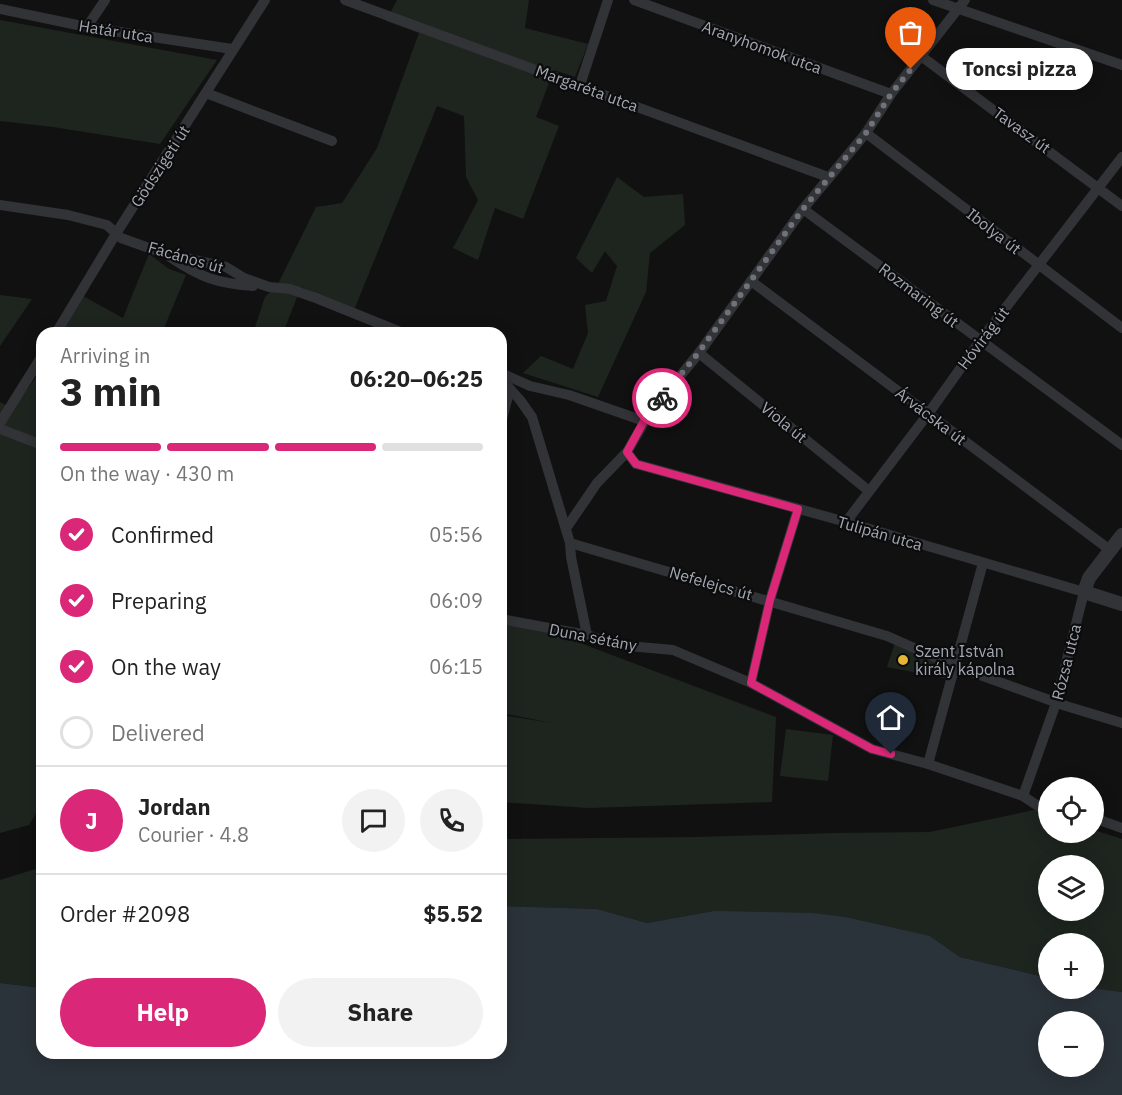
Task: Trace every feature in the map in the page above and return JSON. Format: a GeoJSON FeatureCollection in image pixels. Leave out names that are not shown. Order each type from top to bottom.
{"type":"FeatureCollection","features":[{"type":"Feature","properties":{"kind":"street"},"geometry":{"type":"LineString","coordinates":[[87,27],[105,0]]}},
{"type":"Feature","properties":{"kind":"street","name":"Gödszigeti út"},"geometry":{"type":"LineString","coordinates":[[60,327],[264,0]]}},
{"type":"Feature","properties":{"kind":"street","name":"Margaréta utca"},"geometry":{"type":"LineString","coordinates":[[345,0],[828,177]]}},
{"type":"Feature","properties":{"kind":"street"},"geometry":{"type":"LineString","coordinates":[[580,85],[608,0]]}},
{"type":"Feature","properties":{"kind":"street","name":"Aranyhomok utca"},"geometry":{"type":"LineString","coordinates":[[634,0],[891,94]]}},
{"type":"Feature","properties":{"kind":"street"},"geometry":{"type":"LineString","coordinates":[[933,0],[962,5],[1122,64]]}},
{"type":"Feature","properties":{"kind":"street"},"geometry":{"type":"LineString","coordinates":[[567,527],[597,483],[627,452],[644,421],[699,352],[803,209],[866,133],[891,94],[962,5]]}},
{"type":"Feature","properties":{"kind":"street","name":"Határ utca"},"geometry":{"type":"LineString","coordinates":[[0,9],[87,27],[232,49]]}},
{"type":"Feature","properties":{"kind":"street","name":"Tavasz út"},"geometry":{"type":"LineString","coordinates":[[921,56],[1122,206]]}},
{"type":"Feature","properties":{"kind":"street"},"geometry":{"type":"LineString","coordinates":[[206,93],[332,141]]}},
{"type":"Feature","properties":{"kind":"street","name":"Ibolya út"},"geometry":{"type":"LineString","coordinates":[[866,133],[1122,328]]}},
{"type":"Feature","properties":{"kind":"street","name":"Hóvirág út"},"geometry":{"type":"LineString","coordinates":[[846,522],[980,341],[1122,157]]}},
{"type":"Feature","properties":{"kind":"street","name":"Fácános út"},"geometry":{"type":"LineString","coordinates":[[0,205],[68,215],[107,225],[121,238],[163,253],[226,267],[244,278],[269,287],[290,289],[389,327]]}},
{"type":"Feature","properties":{"kind":"street","name":"Rozmaring út"},"geometry":{"type":"LineString","coordinates":[[803,209],[1122,445]]}},
{"type":"Feature","properties":{"kind":"street"},"geometry":{"type":"LineString","coordinates":[[163,253],[208,279],[269,287]]}},
{"type":"Feature","properties":{"kind":"street","name":"Árvácska út"},"geometry":{"type":"LineString","coordinates":[[751,281],[1110,550]]}},
{"type":"Feature","properties":{"kind":"street","name":"Viola út"},"geometry":{"type":"LineString","coordinates":[[699,352],[869,491]]}},
{"type":"Feature","properties":{"kind":"street"},"geometry":{"type":"LineString","coordinates":[[0,423],[36,366]]}},
{"type":"Feature","properties":{"kind":"street"},"geometry":{"type":"LineString","coordinates":[[507,376],[530,386],[569,395],[644,421]]}},
{"type":"Feature","properties":{"kind":"street"},"geometry":{"type":"LineString","coordinates":[[507,388],[530,386]]}},
{"type":"Feature","properties":{"kind":"street"},"geometry":{"type":"LineString","coordinates":[[507,389],[520,400],[532,417],[567,527],[586,635]]}},
{"type":"Feature","properties":{"kind":"street"},"geometry":{"type":"LineString","coordinates":[[0,429],[36,443]]}},
{"type":"Feature","properties":{"kind":"street","name":"Tulipán utca"},"geometry":{"type":"LineString","coordinates":[[627,452],[636,464],[846,522],[1122,604]]}},
{"type":"Feature","properties":{"kind":"street"},"geometry":{"type":"LineString","coordinates":[[751,683],[770,600],[798,509]]}},
{"type":"Feature","properties":{"kind":"street","name":"Rózsa utca"},"geometry":{"type":"LineString","coordinates":[[1023,796],[1056,703],[1089,578],[1122,535]]}},
{"type":"Feature","properties":{"kind":"street","name":"Nefelejcs út"},"geometry":{"type":"LineString","coordinates":[[570,543],[887,636],[955,666],[1056,703],[1122,723]]}},
{"type":"Feature","properties":{"kind":"street"},"geometry":{"type":"LineString","coordinates":[[928,764],[982,563]]}},
{"type":"Feature","properties":{"kind":"street","name":"Duna sétány"},"geometry":{"type":"LineString","coordinates":[[507,620],[586,635],[617,645],[673,650],[751,683],[872,749],[928,764],[1023,796],[1038,805]]}},
{"type":"Feature","properties":{"kind":"street"},"geometry":{"type":"LineString","coordinates":[[1104,822],[1122,828]]}},
{"type":"Feature","properties":{"kind":"shaded area"},"geometry":{"type":"Polygon","coordinates":[[[397,0],[529,0],[525,28],[588,44],[575,77],[554,70],[536,117],[559,126],[523,219],[495,208],[478,260],[453,248],[478,200],[466,177],[464,116],[437,106],[354,310],[301,287],[285,327],[255,327],[265,297],[278,284],[316,207],[342,203],[377,148],[419,33],[386,21],[397,0]]]}},
{"type":"Feature","properties":{"kind":"shaded area"},"geometry":{"type":"Polygon","coordinates":[[[0,20],[217,60],[160,144],[0,121],[0,20]]]}},
{"type":"Feature","properties":{"kind":"shaded area"},"geometry":{"type":"Polygon","coordinates":[[[617,177],[644,197],[683,194],[685,225],[650,253],[646,292],[598,397],[523,373],[541,356],[573,369],[588,333],[585,305],[606,301],[617,266],[605,251],[592,273],[576,258],[617,177]]]}},
{"type":"Feature","properties":{"kind":"shaded area"},"geometry":{"type":"Polygon","coordinates":[[[149,254],[169,269],[186,275],[164,327],[65,327],[83,296],[123,318],[149,254]]]}},
{"type":"Feature","properties":{"kind":"shaded area"},"geometry":{"type":"Polygon","coordinates":[[[0,295],[32,299],[0,346],[0,295]]]}},
{"type":"Feature","properties":{"kind":"shaded area"},"geometry":{"type":"Polygon","coordinates":[[[36,377],[36,813],[29,825],[0,833],[0,402],[13,409],[36,377]]]}},
{"type":"Feature","properties":{"kind":"shaded area"},"geometry":{"type":"Polygon","coordinates":[[[507,615],[776,717],[772,802],[588,808],[507,802],[507,716],[552,723],[507,714],[507,615]]]}},
{"type":"Feature","properties":{"kind":"shaded area"},"geometry":{"type":"Polygon","coordinates":[[[895,643],[953,667],[949,679],[887,667],[895,643]]]}},
{"type":"Feature","properties":{"kind":"shaded area"},"geometry":{"type":"Polygon","coordinates":[[[786,729],[833,735],[828,781],[780,776],[786,729]]]}},
{"type":"Feature","properties":{"kind":"shaded area"},"geometry":{"type":"Polygon","coordinates":[[[1034,810],[1038,811],[1038,843],[1104,843],[1104,833],[1122,839],[1122,992],[1104,990],[1104,933],[1038,933],[1038,976],[960,957],[930,936],[714,911],[647,923],[597,909],[507,906],[507,839],[930,832],[1034,810]]]}},
{"type":"Feature","properties":{"kind":"shaded area"},"geometry":{"type":"Polygon","coordinates":[[[36,869],[36,987],[0,983],[0,880],[36,869]]]}},
{"type":"Feature","properties":{"kind":"shaded area"},"geometry":{"type":"Polygon","coordinates":[[[507,906],[597,909],[647,923],[714,911],[812,913],[845,917],[930,936],[960,957],[1038,976],[1038,999],[1104,999],[1104,990],[1122,992],[1122,1095],[0,1095],[0,983],[36,987],[36,1059],[507,1059],[507,906]]]}},
{"type":"Feature","properties":{"kind":"way so far"},"geometry":{"type":"LineString","coordinates":[[662,398],[699,352],[803,209],[866,133],[891,94],[911,69]]}},
{"type":"Feature","properties":{"kind":"place","name":"Toncsi pizza"},"geometry":{"type":"Point","coordinates":[911,69]}},
{"type":"Feature","properties":{"kind":"place","name":"Szent István király kápolna"},"geometry":{"type":"Point","coordinates":[903,660]}},
{"type":"Feature","properties":{"kind":"route"},"geometry":{"type":"LineString","coordinates":[[662,398],[644,421],[627,452],[636,464],[798,509],[770,600],[751,683],[872,749],[891,754]]}}]}
